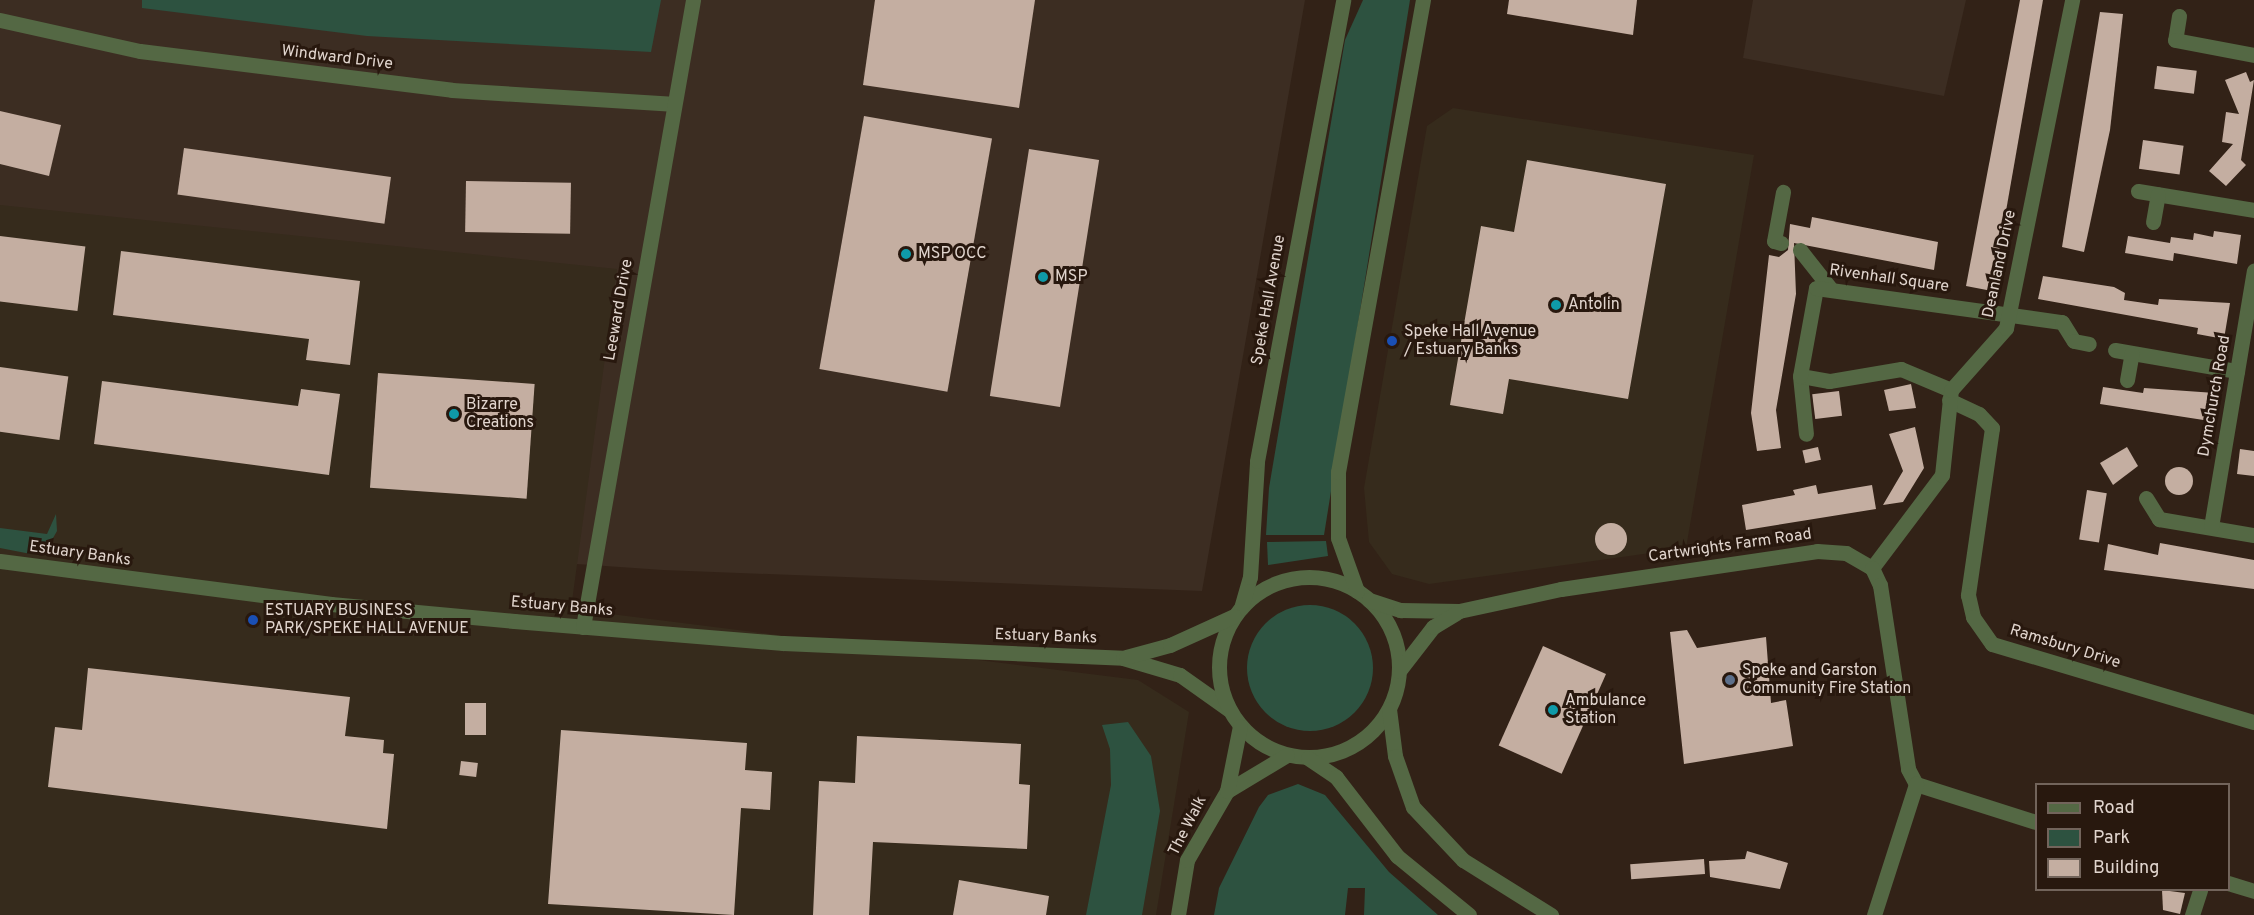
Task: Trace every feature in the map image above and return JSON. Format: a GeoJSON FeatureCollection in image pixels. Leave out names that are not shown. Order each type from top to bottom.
{"type":"FeatureCollection","features":[{"type":"Feature","properties":{"kind":"street","name":"Leeward Drive"},"geometry":{"type":"LineString","coordinates":[[583,627],[672,104],[693,0]]}},
{"type":"Feature","properties":{"kind":"street","name":"Speke Hall Avenue"},"geometry":{"type":"LineString","coordinates":[[1237,612],[1250,576],[1257,461],[1343,0]]}},
{"type":"Feature","properties":{"kind":"street"},"geometry":{"type":"LineString","coordinates":[[1424,0],[1338,472],[1338,538],[1363,596],[1393,637],[1399,671],[1389,709],[1395,756],[1413,807],[1463,861],[1551,915]]}},
{"type":"Feature","properties":{"kind":"street","name":"Deanland Drive"},"geometry":{"type":"LineString","coordinates":[[1950,395],[2006,328],[2073,0]]}},
{"type":"Feature","properties":{"kind":"street"},"geometry":{"type":"LineString","coordinates":[[2179,16],[2175,40],[2254,55]]}},
{"type":"Feature","properties":{"kind":"street","name":"Windward Drive"},"geometry":{"type":"LineString","coordinates":[[0,20],[152,53],[452,90],[672,104]]}},
{"type":"Feature","properties":{"kind":"street"},"geometry":{"type":"LineString","coordinates":[[2138,191],[2254,210]]}},
{"type":"Feature","properties":{"kind":"street"},"geometry":{"type":"LineString","coordinates":[[1781,243],[1774,241],[1783,192]]}},
{"type":"Feature","properties":{"kind":"street"},"geometry":{"type":"LineString","coordinates":[[2153,222],[2158,194]]}},
{"type":"Feature","properties":{"kind":"street"},"geometry":{"type":"LineString","coordinates":[[1800,250],[1830,288]]}},
{"type":"Feature","properties":{"kind":"street","name":"Dymchurch Road"},"geometry":{"type":"LineString","coordinates":[[2211,527],[2254,271]]}},
{"type":"Feature","properties":{"kind":"street","name":"Rivenhall Square"},"geometry":{"type":"LineString","coordinates":[[1806,434],[1800,376],[1816,288],[1830,288],[2062,322],[2074,341],[2089,344]]}},
{"type":"Feature","properties":{"kind":"street"},"geometry":{"type":"LineString","coordinates":[[2115,350],[2237,371]]}},
{"type":"Feature","properties":{"kind":"street"},"geometry":{"type":"LineString","coordinates":[[2127,380],[2132,353]]}},
{"type":"Feature","properties":{"kind":"street"},"geometry":{"type":"LineString","coordinates":[[1800,376],[1829,381],[1901,369],[1950,395],[1942,475],[1872,568],[1880,585],[1908,769],[1916,784],[2035,821]]}},
{"type":"Feature","properties":{"kind":"street","name":"Ramsbury Drive"},"geometry":{"type":"LineString","coordinates":[[1950,395],[1973,410],[1992,428],[1968,595],[1973,617],[1992,644],[2254,722]]}},
{"type":"Feature","properties":{"kind":"street"},"geometry":{"type":"LineString","coordinates":[[2146,498],[2159,519],[2254,535]]}},
{"type":"Feature","properties":{"kind":"street","name":"Cartwrights Farm Road"},"geometry":{"type":"LineString","coordinates":[[1363,596],[1400,610],[1459,611],[1561,589],[1817,551],[1846,554],[1872,568]]}},
{"type":"Feature","properties":{"kind":"street","name":"Estuary Banks"},"geometry":{"type":"LineString","coordinates":[[0,561],[331,604],[583,627],[783,644],[1123,658],[1180,675],[1228,709]]}},
{"type":"Feature","properties":{"kind":"street"},"geometry":{"type":"LineString","coordinates":[[1363,596],[1317,577],[1289,579],[1262,590],[1237,612],[1218,664],[1228,709],[1240,726],[1261,744],[1287,755],[1308,758],[1353,746],[1389,709]]}},
{"type":"Feature","properties":{"kind":"street","name":"Cartwrights Farm Road"},"geometry":{"type":"LineString","coordinates":[[1399,671],[1434,627],[1459,611]]}},
{"type":"Feature","properties":{"kind":"street","name":"Estuary Banks"},"geometry":{"type":"LineString","coordinates":[[1123,658],[1170,645],[1237,612]]}},
{"type":"Feature","properties":{"kind":"street","name":"The Walk"},"geometry":{"type":"LineString","coordinates":[[1179,915],[1187,860],[1227,791],[1240,726]]}},
{"type":"Feature","properties":{"kind":"street","name":"The Walk"},"geometry":{"type":"LineString","coordinates":[[1227,791],[1287,755]]}},
{"type":"Feature","properties":{"kind":"street"},"geometry":{"type":"LineString","coordinates":[[1308,758],[1336,777],[1397,856],[1469,915]]}},
{"type":"Feature","properties":{"kind":"street"},"geometry":{"type":"LineString","coordinates":[[1874,915],[1916,784]]}},
{"type":"Feature","properties":{"kind":"street"},"geometry":{"type":"LineString","coordinates":[[2230,883],[2254,891]]}},
{"type":"Feature","properties":{"kind":"street"},"geometry":{"type":"LineString","coordinates":[[2192,915],[2200,891]]}},
{"type":"Feature","properties":{"kind":"shaded area"},"geometry":{"type":"Polygon","coordinates":[[[0,0],[1305,0],[1202,591],[663,570],[318,546],[0,493],[0,0]]]}},
{"type":"Feature","properties":{"kind":"shaded area"},"geometry":{"type":"Polygon","coordinates":[[[1753,0],[1966,0],[1944,96],[1743,58],[1753,0]]]}},
{"type":"Feature","properties":{"kind":"shaded area"},"geometry":{"type":"Polygon","coordinates":[[[1453,108],[1754,155],[1686,548],[1429,584],[1392,574],[1369,542],[1364,488],[1427,126],[1453,108]]]}},
{"type":"Feature","properties":{"kind":"shaded area"},"geometry":{"type":"Polygon","coordinates":[[[0,205],[617,269],[571,609],[1138,680],[1189,712],[1156,915],[0,915],[0,205]]]}},
{"type":"Feature","properties":{"kind":"green space"},"geometry":{"type":"Polygon","coordinates":[[[142,0],[661,0],[651,52],[367,36],[142,8],[142,0]]]}},
{"type":"Feature","properties":{"kind":"green space"},"geometry":{"type":"Polygon","coordinates":[[[1363,0],[1410,0],[1324,535],[1266,535],[1269,488],[1345,40],[1363,0]]]}},
{"type":"Feature","properties":{"kind":"green space"},"geometry":{"type":"Polygon","coordinates":[[[56,514],[57,531],[48,547],[31,554],[0,548],[0,528],[47,534],[56,514]]]}},
{"type":"Feature","properties":{"kind":"green space"},"geometry":{"type":"Polygon","coordinates":[[[1326,541],[1328,556],[1268,565],[1267,542],[1326,541]]]}},
{"type":"Feature","properties":{"kind":"green space"},"geometry":{"type":"Polygon","coordinates":[[[1310,605],[1334,610],[1354,624],[1368,644],[1373,668],[1368,692],[1354,712],[1334,726],[1310,731],[1286,726],[1266,712],[1252,692],[1247,668],[1252,644],[1266,624],[1286,610],[1310,605]]]}},
{"type":"Feature","properties":{"kind":"green space"},"geometry":{"type":"Polygon","coordinates":[[[1128,722],[1151,756],[1160,811],[1142,915],[1086,915],[1111,785],[1110,749],[1102,725],[1128,722]]]}},
{"type":"Feature","properties":{"kind":"green space"},"geometry":{"type":"Polygon","coordinates":[[[1298,784],[1325,795],[1389,872],[1438,915],[1364,915],[1365,888],[1348,888],[1345,915],[1214,915],[1219,888],[1259,807],[1268,795],[1298,784]]]}},
{"type":"Feature","properties":{"kind":"building"},"geometry":{"type":"Polygon","coordinates":[[[875,0],[1035,0],[1019,108],[863,85],[875,0]]]}},
{"type":"Feature","properties":{"kind":"building"},"geometry":{"type":"Polygon","coordinates":[[[1509,0],[1637,0],[1633,35],[1507,14],[1509,0]]]}},
{"type":"Feature","properties":{"kind":"building"},"geometry":{"type":"Polygon","coordinates":[[[2020,0],[2043,0],[1992,291],[1966,286],[2020,0]]]}},
{"type":"Feature","properties":{"kind":"building"},"geometry":{"type":"Polygon","coordinates":[[[2100,12],[2123,14],[2110,130],[2084,252],[2062,247],[2100,12]]]}},
{"type":"Feature","properties":{"kind":"building"},"geometry":{"type":"Polygon","coordinates":[[[2157,66],[2197,71],[2194,94],[2154,89],[2157,66]]]}},
{"type":"Feature","properties":{"kind":"building"},"geometry":{"type":"Polygon","coordinates":[[[2246,72],[2250,82],[2254,80],[2241,160],[2246,165],[2226,186],[2209,171],[2233,144],[2222,142],[2226,112],[2239,114],[2225,80],[2246,72]]]}},
{"type":"Feature","properties":{"kind":"building"},"geometry":{"type":"Polygon","coordinates":[[[0,111],[61,125],[49,176],[0,164],[0,111]]]}},
{"type":"Feature","properties":{"kind":"building","name":"MSP OCC"},"geometry":{"type":"Polygon","coordinates":[[[864,116],[992,139],[947,392],[819,369],[864,116]]]}},
{"type":"Feature","properties":{"kind":"building"},"geometry":{"type":"Polygon","coordinates":[[[2143,140],[2184,146],[2180,174],[2139,169],[2143,140]]]}},
{"type":"Feature","properties":{"kind":"building"},"geometry":{"type":"Polygon","coordinates":[[[184,148],[391,177],[384,224],[177,195],[184,148]]]}},
{"type":"Feature","properties":{"kind":"building","name":"MSP"},"geometry":{"type":"Polygon","coordinates":[[[1029,149],[1099,160],[1060,407],[990,396],[1029,149]]]}},
{"type":"Feature","properties":{"kind":"building","name":"Antolin"},"geometry":{"type":"Polygon","coordinates":[[[1527,160],[1666,184],[1628,399],[1509,379],[1503,414],[1450,405],[1481,226],[1514,232],[1527,160]]]}},
{"type":"Feature","properties":{"kind":"building"},"geometry":{"type":"Polygon","coordinates":[[[466,181],[571,183],[570,234],[465,232],[466,181]]]}},
{"type":"Feature","properties":{"kind":"building"},"geometry":{"type":"Polygon","coordinates":[[[1812,217],[1938,242],[1934,270],[1794,243],[1796,294],[1776,410],[1781,448],[1757,451],[1751,413],[1769,255],[1779,257],[1788,250],[1790,224],[1810,228],[1812,217]]]}},
{"type":"Feature","properties":{"kind":"building"},"geometry":{"type":"Polygon","coordinates":[[[2214,231],[2241,235],[2237,264],[2174,253],[2173,261],[2125,253],[2128,236],[2170,243],[2171,237],[2193,240],[2194,233],[2213,237],[2214,231]]]}},
{"type":"Feature","properties":{"kind":"building"},"geometry":{"type":"Polygon","coordinates":[[[0,236],[85,246],[77,311],[0,301],[0,236]]]}},
{"type":"Feature","properties":{"kind":"building"},"geometry":{"type":"Polygon","coordinates":[[[121,251],[360,281],[350,365],[306,360],[309,339],[113,315],[121,251]]]}},
{"type":"Feature","properties":{"kind":"building"},"geometry":{"type":"Polygon","coordinates":[[[2043,276],[2114,287],[2125,293],[2124,300],[2158,305],[2159,299],[2230,303],[2224,339],[2197,334],[2198,328],[2038,299],[2043,276]]]}},
{"type":"Feature","properties":{"kind":"building"},"geometry":{"type":"Polygon","coordinates":[[[0,367],[68,377],[59,440],[0,432],[0,367]]]}},
{"type":"Feature","properties":{"kind":"building","name":"Bizarre Creations"},"geometry":{"type":"Polygon","coordinates":[[[378,373],[535,384],[527,499],[370,488],[378,373]]]}},
{"type":"Feature","properties":{"kind":"building"},"geometry":{"type":"Polygon","coordinates":[[[102,381],[298,406],[301,389],[340,394],[329,475],[94,444],[102,381]]]}},
{"type":"Feature","properties":{"kind":"building"},"geometry":{"type":"Polygon","coordinates":[[[1911,384],[1916,408],[1889,411],[1884,390],[1911,384]]]}},
{"type":"Feature","properties":{"kind":"building"},"geometry":{"type":"Polygon","coordinates":[[[2103,387],[2143,393],[2144,388],[2215,393],[2210,421],[2100,404],[2103,387]]]}},
{"type":"Feature","properties":{"kind":"building"},"geometry":{"type":"Polygon","coordinates":[[[1839,391],[1842,416],[1815,419],[1812,394],[1839,391]]]}},
{"type":"Feature","properties":{"kind":"building"},"geometry":{"type":"Polygon","coordinates":[[[1915,427],[1924,468],[1903,502],[1883,505],[1903,471],[1889,434],[1915,427]]]}},
{"type":"Feature","properties":{"kind":"building"},"geometry":{"type":"Polygon","coordinates":[[[1818,447],[1821,460],[1805,463],[1802,451],[1818,447]]]}},
{"type":"Feature","properties":{"kind":"building"},"geometry":{"type":"Polygon","coordinates":[[[2127,447],[2138,466],[2113,485],[2100,463],[2127,447]]]}},
{"type":"Feature","properties":{"kind":"building"},"geometry":{"type":"Polygon","coordinates":[[[2240,449],[2254,451],[2254,476],[2237,474],[2240,449]]]}},
{"type":"Feature","properties":{"kind":"building"},"geometry":{"type":"Polygon","coordinates":[[[2179,467],[2189,471],[2193,481],[2189,491],[2179,495],[2169,491],[2165,481],[2169,471],[2179,467]]]}},
{"type":"Feature","properties":{"kind":"building"},"geometry":{"type":"Polygon","coordinates":[[[1816,485],[1818,494],[1872,485],[1876,509],[1746,530],[1742,505],[1795,495],[1793,490],[1816,485]]]}},
{"type":"Feature","properties":{"kind":"building"},"geometry":{"type":"Polygon","coordinates":[[[2087,490],[2107,493],[2099,543],[2079,539],[2087,490]]]}},
{"type":"Feature","properties":{"kind":"building"},"geometry":{"type":"Polygon","coordinates":[[[1611,523],[1622,528],[1627,539],[1622,550],[1611,555],[1600,550],[1595,539],[1600,528],[1611,523]]]}},
{"type":"Feature","properties":{"kind":"building"},"geometry":{"type":"Polygon","coordinates":[[[2160,543],[2254,560],[2254,589],[2104,570],[2108,544],[2158,555],[2160,543]]]}},
{"type":"Feature","properties":{"kind":"building"},"geometry":{"type":"Polygon","coordinates":[[[1687,630],[1697,648],[1766,637],[1771,703],[1786,700],[1793,746],[1684,764],[1670,632],[1687,630]]]}},
{"type":"Feature","properties":{"kind":"building","name":"Ambulance Station"},"geometry":{"type":"Polygon","coordinates":[[[1543,646],[1606,674],[1562,774],[1499,746],[1543,646]]]}},
{"type":"Feature","properties":{"kind":"building"},"geometry":{"type":"Polygon","coordinates":[[[88,668],[350,697],[345,736],[384,740],[383,753],[394,754],[387,829],[48,787],[55,727],[82,730],[88,668]]]}},
{"type":"Feature","properties":{"kind":"building"},"geometry":{"type":"Polygon","coordinates":[[[465,703],[486,703],[486,735],[465,735],[465,703]]]}},
{"type":"Feature","properties":{"kind":"building"},"geometry":{"type":"Polygon","coordinates":[[[561,730],[747,743],[745,770],[772,772],[770,810],[741,808],[734,915],[548,904],[561,730]]]}},
{"type":"Feature","properties":{"kind":"building"},"geometry":{"type":"Polygon","coordinates":[[[857,736],[1021,744],[1019,784],[1030,785],[1027,849],[873,842],[869,915],[813,915],[819,781],[855,783],[857,736]]]}},
{"type":"Feature","properties":{"kind":"building"},"geometry":{"type":"Polygon","coordinates":[[[461,761],[478,763],[476,777],[459,775],[461,761]]]}},
{"type":"Feature","properties":{"kind":"building"},"geometry":{"type":"Polygon","coordinates":[[[1747,851],[1788,863],[1780,889],[1710,877],[1709,861],[1745,859],[1747,851]]]}},
{"type":"Feature","properties":{"kind":"building"},"geometry":{"type":"Polygon","coordinates":[[[1704,859],[1705,874],[1631,879],[1630,864],[1704,859]]]}},
{"type":"Feature","properties":{"kind":"building"},"geometry":{"type":"Polygon","coordinates":[[[959,880],[1049,896],[1046,915],[953,915],[959,880]]]}},
{"type":"Feature","properties":{"kind":"building"},"geometry":{"type":"Polygon","coordinates":[[[2162,891],[2185,893],[2180,914],[2163,910],[2162,891]]]}},
{"type":"Feature","properties":{"kind":"place","name":"MSP OCC"},"geometry":{"type":"Point","coordinates":[906,254]}},
{"type":"Feature","properties":{"kind":"place","name":"MSP"},"geometry":{"type":"Point","coordinates":[1043,277]}},
{"type":"Feature","properties":{"kind":"place","name":"Antolin"},"geometry":{"type":"Point","coordinates":[1556,305]}},
{"type":"Feature","properties":{"kind":"place","name":"Speke Hall Avenue / Estuary Banks"},"geometry":{"type":"Point","coordinates":[1392,341]}},
{"type":"Feature","properties":{"kind":"place","name":"Bizarre Creations"},"geometry":{"type":"Point","coordinates":[454,414]}},
{"type":"Feature","properties":{"kind":"place","name":"ESTUARY BUSINESS PARK/SPEKE HALL AVENUE"},"geometry":{"type":"Point","coordinates":[253,620]}},
{"type":"Feature","properties":{"kind":"place","name":"Speke and Garston Community Fire Station"},"geometry":{"type":"Point","coordinates":[1730,680]}},
{"type":"Feature","properties":{"kind":"place","name":"Ambulance Station"},"geometry":{"type":"Point","coordinates":[1553,710]}}]}
